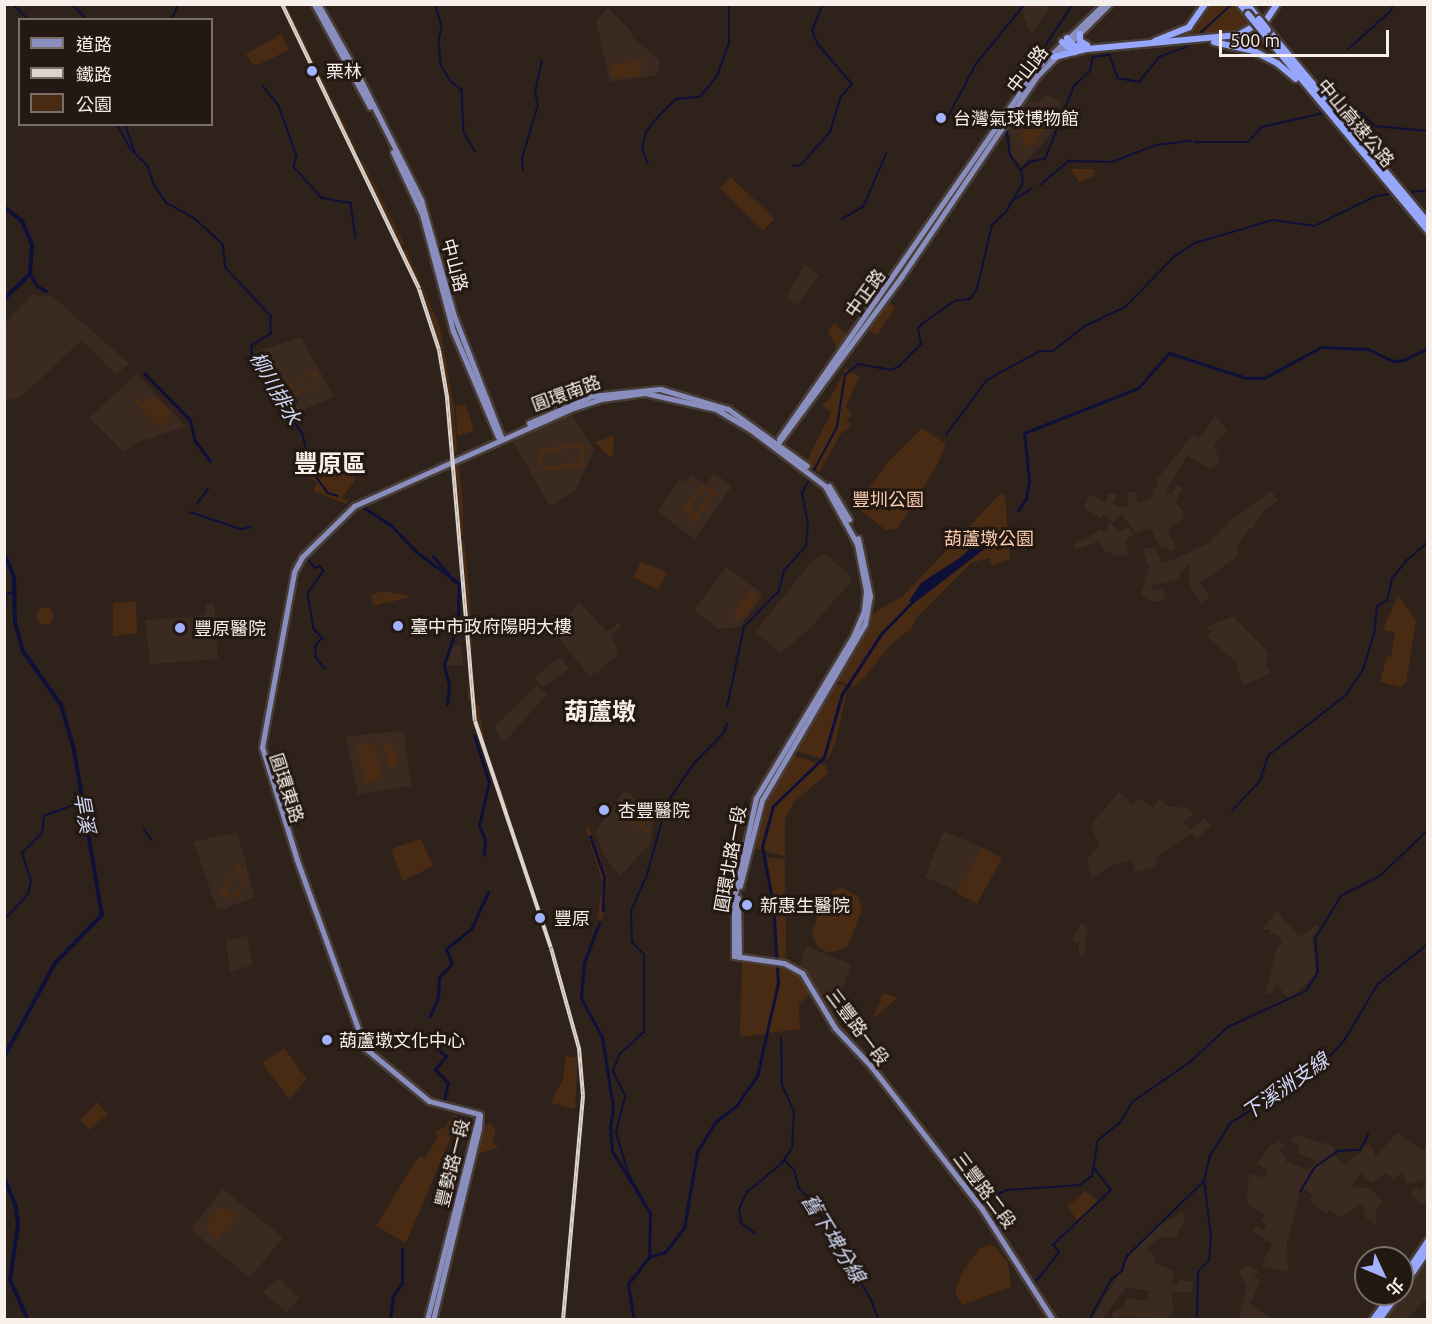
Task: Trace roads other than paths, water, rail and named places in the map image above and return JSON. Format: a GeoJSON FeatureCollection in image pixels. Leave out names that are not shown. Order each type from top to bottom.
{"type":"FeatureCollection","features":[{"type":"Feature","properties":{"kind":"highway"},"geometry":{"type":"LineString","coordinates":[[1150,42],[1183,32],[1205,4]]}},
{"type":"Feature","properties":{"kind":"highway","name":"中山高速公路"},"geometry":{"type":"LineString","coordinates":[[1240,4],[1428,223]]}},
{"type":"Feature","properties":{"kind":"highway","name":"中山高速公路"},"geometry":{"type":"LineString","coordinates":[[1248,4],[1266,32],[1317,99],[1428,231]]}},
{"type":"Feature","properties":{"kind":"highway"},"geometry":{"type":"LineString","coordinates":[[1066,42],[1088,45],[1150,42],[1240,32],[1265,18],[1276,4]]}},
{"type":"Feature","properties":{"kind":"highway"},"geometry":{"type":"LineString","coordinates":[[1053,57],[1074,52],[1195,40],[1249,31],[1267,20],[1276,4]]}},
{"type":"Feature","properties":{"kind":"highway"},"geometry":{"type":"LineString","coordinates":[[1080,34],[1080,42],[1088,45]]}},
{"type":"Feature","properties":{"kind":"highway"},"geometry":{"type":"LineString","coordinates":[[1195,40],[1236,45],[1272,59],[1317,99]]}},
{"type":"Feature","properties":{"kind":"highway"},"geometry":{"type":"LineString","coordinates":[[1066,42],[1074,52]]}},
{"type":"Feature","properties":{"kind":"highway"},"geometry":{"type":"LineString","coordinates":[[1414,1262],[1428,1241]]}},
{"type":"Feature","properties":{"kind":"highway"},"geometry":{"type":"LineString","coordinates":[[1414,1270],[1428,1250]]}},
{"type":"Feature","properties":{"kind":"highway"},"geometry":{"type":"LineString","coordinates":[[1373,1320],[1383,1306]]}},
{"type":"Feature","properties":{"kind":"highway"},"geometry":{"type":"LineString","coordinates":[[1379,1320],[1389,1306]]}},
{"type":"Feature","properties":{"kind":"main road","name":"中山路"},"geometry":{"type":"LineString","coordinates":[[316,4],[371,103],[417,201],[453,331],[501,437]]}},
{"type":"Feature","properties":{"kind":"main road","name":"中山路"},"geometry":{"type":"LineString","coordinates":[[977,160],[1035,70],[1104,4]]}},
{"type":"Feature","properties":{"kind":"main road","name":"中山路"},"geometry":{"type":"LineString","coordinates":[[977,160],[1053,57],[1066,42],[1080,34],[1109,4]]}},
{"type":"Feature","properties":{"kind":"main road","name":"中正路"},"geometry":{"type":"LineString","coordinates":[[776,445],[900,277],[977,160]]}},
{"type":"Feature","properties":{"kind":"main road","name":"圓環南路"},"geometry":{"type":"LineString","coordinates":[[501,437],[593,400],[645,393],[725,412],[776,445],[825,486],[858,549],[865,582],[864,611],[831,680]]}},
{"type":"Feature","properties":{"kind":"main road","name":"圓環東路"},"geometry":{"type":"LineString","coordinates":[[478,1115],[429,1101],[375,1059],[361,1042],[276,796],[262,740],[291,582],[302,556],[354,506],[501,437]]}},
{"type":"Feature","properties":{"kind":"main road","name":"圓環北路一段"},"geometry":{"type":"LineString","coordinates":[[784,963],[736,956],[738,900],[762,800],[831,680]]}},
{"type":"Feature","properties":{"kind":"main road","name":"三豐路一段"},"geometry":{"type":"LineString","coordinates":[[784,963],[802,973],[835,1028],[883,1085]]}},
{"type":"Feature","properties":{"kind":"main road","name":"三豐路二段"},"geometry":{"type":"LineString","coordinates":[[883,1085],[981,1209],[1053,1320]]}},
{"type":"Feature","properties":{"kind":"main road","name":"豐勢路一段"},"geometry":{"type":"LineString","coordinates":[[427,1320],[478,1115]]}},
{"type":"Feature","properties":{"kind":"main road","name":"豐勢路一段"},"geometry":{"type":"LineString","coordinates":[[433,1320],[479,1129],[478,1115]]}},
{"type":"Feature","properties":{"kind":"waterway"},"geometry":{"type":"LineString","coordinates":[[13,4],[27,18]]}},
{"type":"Feature","properties":{"kind":"waterway","name":"柳川排水"},"geometry":{"type":"LineString","coordinates":[[72,4],[86,18]]}},
{"type":"Feature","properties":{"kind":"waterway"},"geometry":{"type":"LineString","coordinates":[[173,18],[178,4]]}},
{"type":"Feature","properties":{"kind":"waterway"},"geometry":{"type":"LineString","coordinates":[[435,4],[442,26],[439,41],[441,64],[450,80],[462,90],[464,132],[475,151]]}},
{"type":"Feature","properties":{"kind":"waterway"},"geometry":{"type":"LineString","coordinates":[[648,164],[642,150],[646,132],[676,99],[700,97],[717,76],[729,43],[729,4]]}},
{"type":"Feature","properties":{"kind":"waterway"},"geometry":{"type":"LineString","coordinates":[[793,166],[801,165],[830,132],[841,97],[852,84],[818,45],[812,31],[823,4]]}},
{"type":"Feature","properties":{"kind":"waterway"},"geometry":{"type":"LineString","coordinates":[[944,124],[976,64],[1025,4]]}},
{"type":"Feature","properties":{"kind":"waterway"},"geometry":{"type":"LineString","coordinates":[[1035,61],[1073,4]]}},
{"type":"Feature","properties":{"kind":"waterway"},"geometry":{"type":"LineString","coordinates":[[1197,36],[1232,4]]}},
{"type":"Feature","properties":{"kind":"waterway"},"geometry":{"type":"LineString","coordinates":[[1348,49],[1391,11],[1393,4]]}},
{"type":"Feature","properties":{"kind":"waterway"},"geometry":{"type":"LineString","coordinates":[[1021,170],[1029,162],[1045,159],[1074,86],[1090,71],[1093,57],[1110,55],[1118,78],[1139,82],[1159,57],[1186,47]]}},
{"type":"Feature","properties":{"kind":"waterway"},"geometry":{"type":"LineString","coordinates":[[523,170],[522,158],[538,105],[535,93],[542,61]]}},
{"type":"Feature","properties":{"kind":"waterway"},"geometry":{"type":"LineString","coordinates":[[263,86],[279,106],[297,156],[294,167],[322,198],[351,203],[356,238]]}},
{"type":"Feature","properties":{"kind":"waterway"},"geometry":{"type":"LineString","coordinates":[[1339,111],[1362,113],[1375,126],[1428,131]]}},
{"type":"Feature","properties":{"kind":"waterway"},"geometry":{"type":"LineString","coordinates":[[1195,142],[1248,142],[1262,127],[1324,113]]}},
{"type":"Feature","properties":{"kind":"waterway"},"geometry":{"type":"LineString","coordinates":[[727,707],[744,627],[779,591],[784,571],[806,546],[808,524],[802,493],[837,427],[845,375],[858,364],[891,370],[898,367],[921,344],[918,328],[922,324],[955,301],[970,299],[977,289],[992,225],[1006,212],[1023,183],[1021,171],[1010,155],[1006,125]]}},
{"type":"Feature","properties":{"kind":"waterway","name":"柳川排水"},"geometry":{"type":"LineString","coordinates":[[118,126],[131,149],[148,166],[154,184],[167,203],[194,218],[223,244],[226,268],[271,316],[271,334],[252,346],[252,353],[276,382],[282,405],[303,434],[310,468],[328,493],[338,496]]}},
{"type":"Feature","properties":{"kind":"waterway","name":"柳川排水"},"geometry":{"type":"LineString","coordinates":[[126,126],[135,151]]}},
{"type":"Feature","properties":{"kind":"waterway"},"geometry":{"type":"LineString","coordinates":[[1040,185],[1069,161],[1112,162],[1156,145],[1191,141]]}},
{"type":"Feature","properties":{"kind":"waterway"},"geometry":{"type":"LineString","coordinates":[[842,219],[863,207],[886,154]]}},
{"type":"Feature","properties":{"kind":"waterway"},"geometry":{"type":"LineString","coordinates":[[1012,201],[1031,189]]}},
{"type":"Feature","properties":{"kind":"waterway"},"geometry":{"type":"LineString","coordinates":[[1406,193],[1428,190]]}},
{"type":"Feature","properties":{"kind":"waterway"},"geometry":{"type":"LineString","coordinates":[[946,435],[987,380],[1040,351],[1053,351],[1085,326],[1125,307],[1175,256],[1195,243],[1273,220],[1315,226],[1376,196],[1390,194]]}},
{"type":"Feature","properties":{"kind":"waterway","name":"旱溪"},"geometry":{"type":"LineString","coordinates":[[4,207],[22,221],[32,245],[30,274],[4,299]]}},
{"type":"Feature","properties":{"kind":"waterway"},"geometry":{"type":"LineString","coordinates":[[30,274],[37,286],[46,291]]}},
{"type":"Feature","properties":{"kind":"waterway"},"geometry":{"type":"LineString","coordinates":[[1018,510],[1026,499],[1029,480],[1024,433],[1138,388],[1169,353],[1246,378],[1264,378],[1321,347],[1368,349],[1393,361],[1404,360],[1428,348]]}},
{"type":"Feature","properties":{"kind":"waterway"},"geometry":{"type":"LineString","coordinates":[[144,373],[190,420],[195,441],[210,461]]}},
{"type":"Feature","properties":{"kind":"waterway"},"geometry":{"type":"LineString","coordinates":[[197,504],[208,489]]}},
{"type":"Feature","properties":{"kind":"waterway","name":"柳川排水"},"geometry":{"type":"LineString","coordinates":[[363,507],[391,525],[415,551],[460,584]]}},
{"type":"Feature","properties":{"kind":"waterway"},"geometry":{"type":"LineString","coordinates":[[190,512],[241,529],[251,527]]}},
{"type":"Feature","properties":{"kind":"waterway"},"geometry":{"type":"LineString","coordinates":[[1232,811],[1260,781],[1268,756],[1346,695],[1363,670],[1374,635],[1377,606],[1387,601],[1392,579],[1406,561],[1428,542]]}},
{"type":"Feature","properties":{"kind":"waterway","name":"旱溪"},"geometry":{"type":"LineString","coordinates":[[4,553],[14,576],[15,622],[23,651],[61,705],[74,750],[102,915],[55,963],[4,1057]]}},
{"type":"Feature","properties":{"kind":"waterway"},"geometry":{"type":"LineString","coordinates":[[306,556],[315,568],[320,566],[324,571],[308,594],[314,629],[323,638],[316,646],[316,657],[325,669]]}},
{"type":"Feature","properties":{"kind":"waterway","name":"柳川排水"},"geometry":{"type":"LineString","coordinates":[[433,556],[455,582]]}},
{"type":"Feature","properties":{"kind":"waterway","name":"柳川排水"},"geometry":{"type":"LineString","coordinates":[[447,704],[449,685],[444,665],[458,623],[459,584]]}},
{"type":"Feature","properties":{"kind":"waterway"},"geometry":{"type":"LineString","coordinates":[[4,625],[6,594],[16,592]]}},
{"type":"Feature","properties":{"kind":"waterway"},"geometry":{"type":"LineString","coordinates":[[649,1257],[665,1252],[684,1228],[697,1152],[715,1122],[736,1106],[757,1076],[778,983],[773,903],[762,847],[773,806],[824,757],[842,694],[881,634],[913,601]]}},
{"type":"Feature","properties":{"kind":"waterway"},"geometry":{"type":"LineString","coordinates":[[643,1200],[629,1176],[616,1133],[625,1096],[613,1071],[619,1055],[644,1032],[644,955],[632,942],[631,911],[647,875],[667,803],[695,762],[724,733],[727,724]]}},
{"type":"Feature","properties":{"kind":"waterway","name":"柳川排水"},"geometry":{"type":"LineString","coordinates":[[474,735],[489,782],[479,825],[485,840],[484,855]]}},
{"type":"Feature","properties":{"kind":"waterway"},"geometry":{"type":"LineString","coordinates":[[4,920],[28,894],[31,881],[22,853],[42,833],[44,816],[82,802]]}},
{"type":"Feature","properties":{"kind":"waterway"},"geometry":{"type":"LineString","coordinates":[[144,829],[152,840]]}},
{"type":"Feature","properties":{"kind":"waterway"},"geometry":{"type":"LineString","coordinates":[[984,1199],[1008,1190],[1080,1185],[1092,1176],[1098,1140],[1120,1123],[1132,1102],[1189,1063],[1228,1027],[1306,991],[1318,972],[1315,939],[1341,896],[1380,876],[1428,830]]}},
{"type":"Feature","properties":{"kind":"waterway"},"geometry":{"type":"LineString","coordinates":[[590,836],[604,876],[603,910]]}},
{"type":"Feature","properties":{"kind":"waterway","name":"柳川排水"},"geometry":{"type":"LineString","coordinates":[[430,1016],[438,997],[439,977],[452,964],[446,949],[471,929],[488,892]]}},
{"type":"Feature","properties":{"kind":"waterway"},"geometry":{"type":"LineString","coordinates":[[599,923],[584,963],[581,998],[602,1037],[613,1107],[610,1128],[612,1151],[650,1213],[649,1257],[628,1284],[634,1320]]}},
{"type":"Feature","properties":{"kind":"waterway","name":"下溪洲支線"},"geometry":{"type":"LineString","coordinates":[[1089,1320],[1111,1280],[1122,1271],[1127,1256],[1204,1181],[1210,1156],[1231,1123],[1323,1064],[1344,1041],[1378,984],[1428,944]]}},
{"type":"Feature","properties":{"kind":"waterway"},"geometry":{"type":"LineString","coordinates":[[755,1234],[741,1223],[739,1209],[747,1192],[782,1163],[792,1148],[794,1112],[782,1085],[781,1039]]}},
{"type":"Feature","properties":{"kind":"waterway","name":"柳川排水"},"geometry":{"type":"LineString","coordinates":[[440,1051],[446,1056],[435,1069],[448,1083],[444,1100]]}},
{"type":"Feature","properties":{"kind":"waterway"},"geometry":{"type":"LineString","coordinates":[[1300,1192],[1315,1167],[1338,1151],[1360,1150],[1368,1135]]}},
{"type":"Feature","properties":{"kind":"waterway","name":"舊下埤分線"},"geometry":{"type":"LineString","coordinates":[[785,1160],[795,1171],[799,1188],[813,1202],[871,1299],[879,1320]]}},
{"type":"Feature","properties":{"kind":"waterway"},"geometry":{"type":"LineString","coordinates":[[1033,1285],[1059,1253],[1053,1245],[1111,1190],[1094,1168]]}},
{"type":"Feature","properties":{"kind":"waterway","name":"旱溪"},"geometry":{"type":"LineString","coordinates":[[4,1178],[15,1204],[18,1224],[10,1280],[28,1320]]}},
{"type":"Feature","properties":{"kind":"waterway"},"geometry":{"type":"LineString","coordinates":[[1197,1320],[1198,1272],[1209,1260],[1211,1237],[1204,1181]]}},
{"type":"Feature","properties":{"kind":"waterway","name":"柳川排水"},"geometry":{"type":"LineString","coordinates":[[390,1320],[393,1296],[402,1283],[402,1249]]}},
{"type":"Feature","properties":{"kind":"railway"},"geometry":{"type":"LineString","coordinates":[[282,4],[419,289],[439,350],[447,397],[475,721],[551,948],[579,1048],[583,1096],[563,1320]]}},
{"type":"Feature","properties":{"kind":"place","name":"栗林"},"geometry":{"type":"Point","coordinates":[312,71]}},
{"type":"Feature","properties":{"kind":"place","name":"台灣氣球博物館"},"geometry":{"type":"Point","coordinates":[941,118]}},
{"type":"Feature","properties":{"kind":"place","name":"臺中市政府陽明大樓"},"geometry":{"type":"Point","coordinates":[398,626]}},
{"type":"Feature","properties":{"kind":"place","name":"豐原醫院"},"geometry":{"type":"Point","coordinates":[180,628]}},
{"type":"Feature","properties":{"kind":"place","name":"杏豐醫院"},"geometry":{"type":"Point","coordinates":[604,810]}},
{"type":"Feature","properties":{"kind":"place","name":"新惠生醫院"},"geometry":{"type":"Point","coordinates":[747,905]}},
{"type":"Feature","properties":{"kind":"place","name":"豐原"},"geometry":{"type":"Point","coordinates":[540,918]}},
{"type":"Feature","properties":{"kind":"place","name":"葫蘆墩文化中心"},"geometry":{"type":"Point","coordinates":[327,1040]}},
{"type":"Feature","properties":{"kind":"district","name":"豐原區"},"geometry":{"type":"Point","coordinates":[330,464]}},
{"type":"Feature","properties":{"kind":"district","name":"葫蘆墩"},"geometry":{"type":"Point","coordinates":[600,712]}},
{"type":"Feature","properties":{"kind":"park label","name":"豐圳公園"},"geometry":{"type":"Point","coordinates":[888,499]}},
{"type":"Feature","properties":{"kind":"park label","name":"葫蘆墩公園"},"geometry":{"type":"Point","coordinates":[989,538]}}]}
